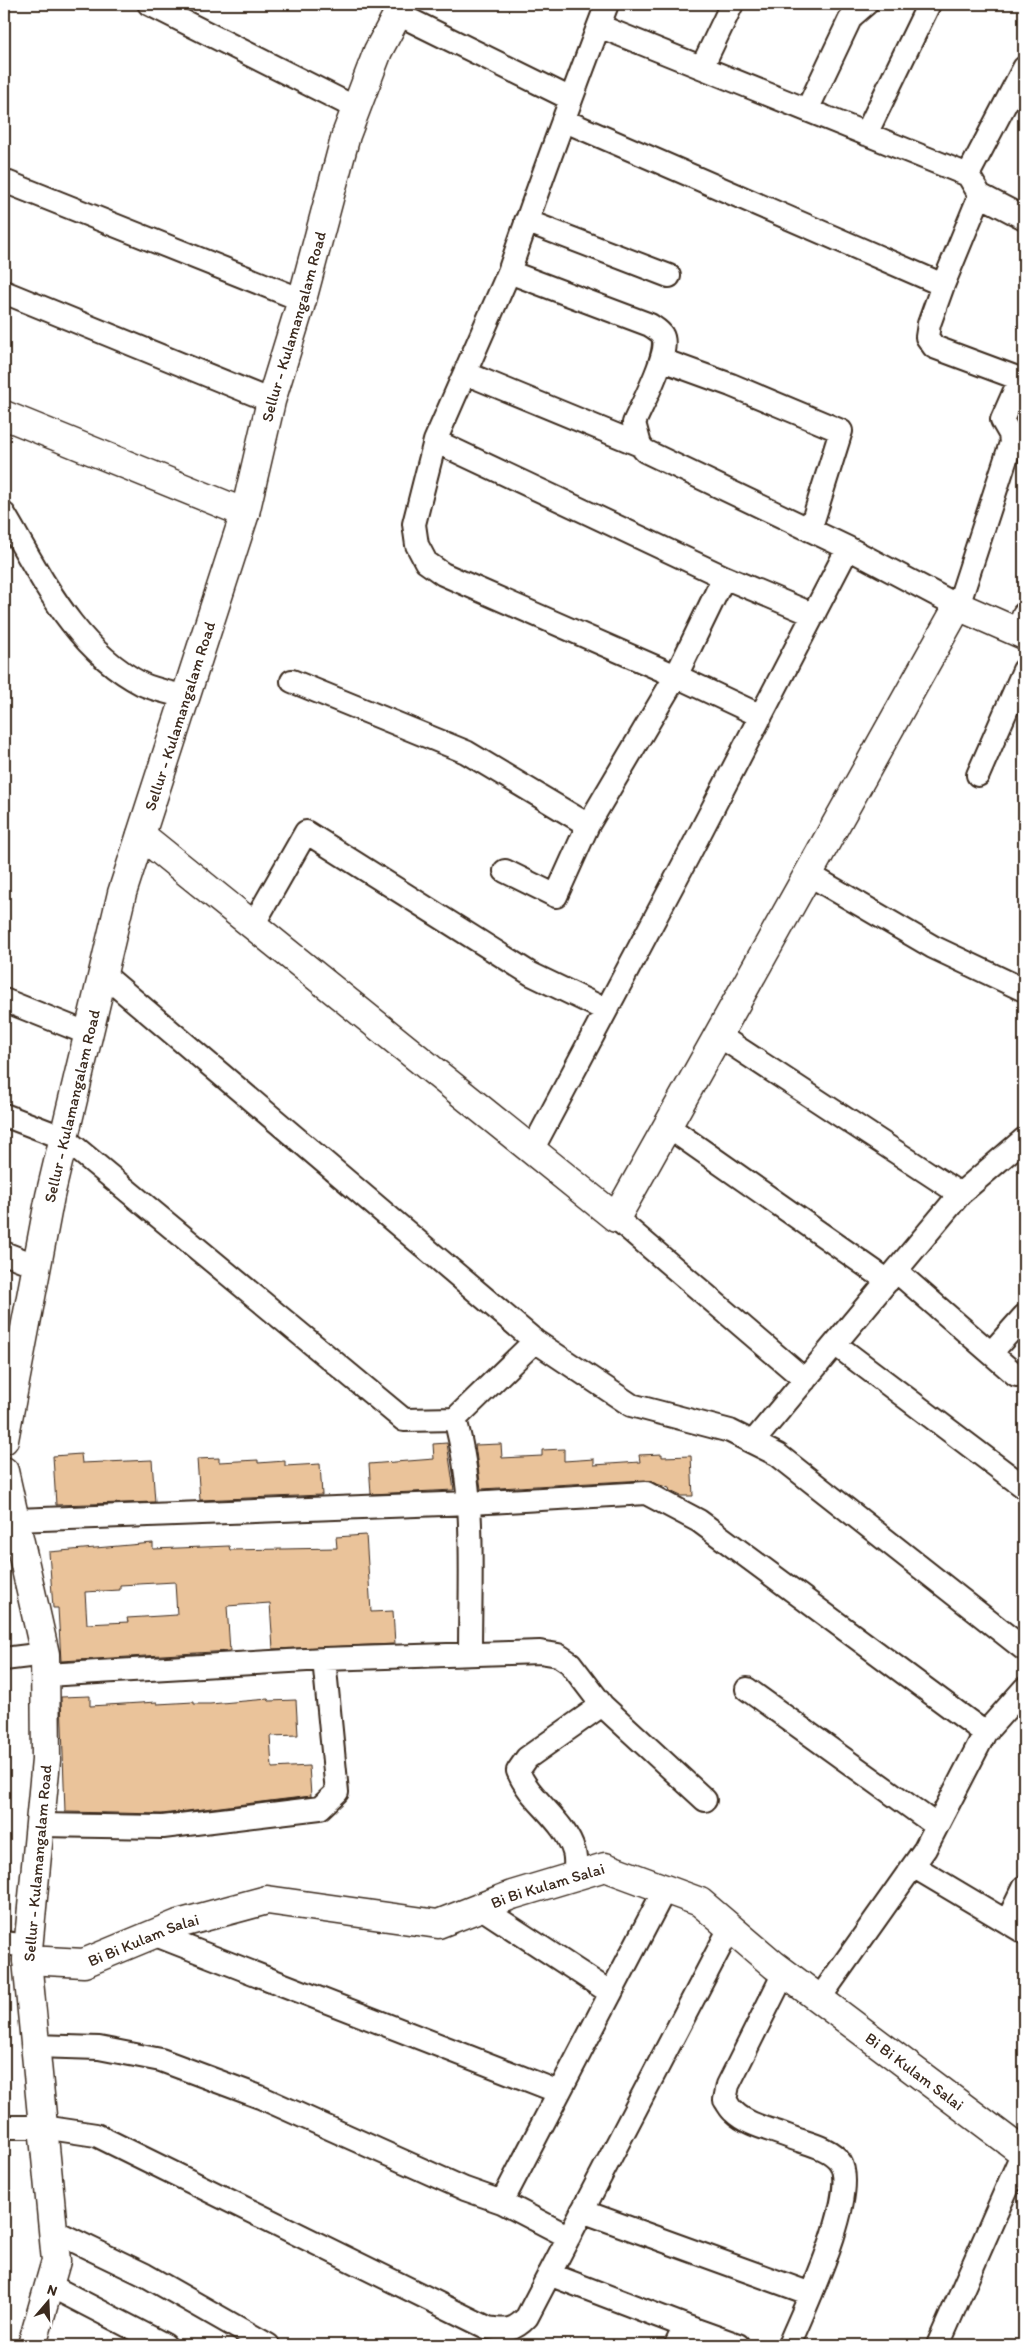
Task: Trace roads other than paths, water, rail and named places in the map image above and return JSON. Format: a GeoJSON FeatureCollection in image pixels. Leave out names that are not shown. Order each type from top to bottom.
{"type":"FeatureCollection","features":[{"type":"Feature","properties":{"kind":"street"},"geometry":{"type":"LineString","coordinates":[[149,4],[356,108]]}},
{"type":"Feature","properties":{"kind":"street"},"geometry":{"type":"LineString","coordinates":[[607,4],[509,272],[435,441],[414,524],[417,545],[426,562],[443,574],[676,676],[761,716]]}},
{"type":"Feature","properties":{"kind":"street"},"geometry":{"type":"LineString","coordinates":[[702,67],[732,4]]}},
{"type":"Feature","properties":{"kind":"street"},"geometry":{"type":"LineString","coordinates":[[807,110],[852,17],[866,4]]}},
{"type":"Feature","properties":{"kind":"street"},"geometry":{"type":"LineString","coordinates":[[866,134],[929,4]]}},
{"type":"Feature","properties":{"kind":"street"},"geometry":{"type":"LineString","coordinates":[[400,9],[567,110],[943,285]]}},
{"type":"Feature","properties":{"kind":"street","name":"Sellur - Kulamangalam Road"},"geometry":{"type":"LineString","coordinates":[[5,1427],[64,1138],[122,893],[244,513],[271,401],[302,300],[346,135],[378,51],[400,9]]}},
{"type":"Feature","properties":{"kind":"street"},"geometry":{"type":"LineString","coordinates":[[599,26],[968,175],[980,195],[1024,218]]}},
{"type":"Feature","properties":{"kind":"street"},"geometry":{"type":"LineString","coordinates":[[968,175],[1024,68]]}},
{"type":"Feature","properties":{"kind":"street"},"geometry":{"type":"LineString","coordinates":[[4,181],[302,300]]}},
{"type":"Feature","properties":{"kind":"street"},"geometry":{"type":"LineString","coordinates":[[616,1218],[958,606],[1011,443],[1010,434],[1002,420],[1022,373],[934,348],[927,337],[929,324],[943,285],[980,195]]}},
{"type":"Feature","properties":{"kind":"street"},"geometry":{"type":"LineString","coordinates":[[526,222],[669,276]]}},
{"type":"Feature","properties":{"kind":"street"},"geometry":{"type":"LineString","coordinates":[[509,272],[650,325],[662,335],[665,346],[662,360],[634,423],[640,445]]}},
{"type":"Feature","properties":{"kind":"street"},"geometry":{"type":"LineString","coordinates":[[4,292],[271,401]]}},
{"type":"Feature","properties":{"kind":"street"},"geometry":{"type":"LineString","coordinates":[[662,360],[731,385],[841,431],[810,530]]}},
{"type":"Feature","properties":{"kind":"street"},"geometry":{"type":"LineString","coordinates":[[465,373],[640,445],[646,451],[848,548],[958,606],[1022,627]]}},
{"type":"Feature","properties":{"kind":"street"},"geometry":{"type":"LineString","coordinates":[[4,415],[244,513]]}},
{"type":"Feature","properties":{"kind":"street"},"geometry":{"type":"LineString","coordinates":[[435,441],[724,577],[814,615]]}},
{"type":"Feature","properties":{"kind":"street"},"geometry":{"type":"LineString","coordinates":[[4,514],[68,621],[105,659],[142,684],[186,697]]}},
{"type":"Feature","properties":{"kind":"street"},"geometry":{"type":"LineString","coordinates":[[532,1150],[848,548]]}},
{"type":"Feature","properties":{"kind":"street"},"geometry":{"type":"LineString","coordinates":[[505,871],[556,896],[588,826],[676,676],[724,577]]}},
{"type":"Feature","properties":{"kind":"street"},"geometry":{"type":"LineString","coordinates":[[978,776],[1024,670]]}},
{"type":"Feature","properties":{"kind":"street"},"geometry":{"type":"LineString","coordinates":[[292,681],[466,752],[588,826]]}},
{"type":"Feature","properties":{"kind":"street"},"geometry":{"type":"LineString","coordinates":[[253,925],[306,832],[531,974],[606,1010]]}},
{"type":"Feature","properties":{"kind":"street"},"geometry":{"type":"LineString","coordinates":[[141,834],[616,1218],[805,1380]]}},
{"type":"Feature","properties":{"kind":"street"},"geometry":{"type":"LineString","coordinates":[[808,874],[934,947],[1023,985]]}},
{"type":"Feature","properties":{"kind":"street"},"geometry":{"type":"LineString","coordinates":[[103,974],[534,1341],[631,1405],[730,1431],[778,1455],[1024,1649]]}},
{"type":"Feature","properties":{"kind":"street"},"geometry":{"type":"LineString","coordinates":[[4,1000],[89,1034]]}},
{"type":"Feature","properties":{"kind":"street"},"geometry":{"type":"LineString","coordinates":[[718,1035],[960,1194]]}},
{"type":"Feature","properties":{"kind":"street"},"geometry":{"type":"LineString","coordinates":[[4,1115],[64,1138],[404,1420],[455,1419],[534,1341]]}},
{"type":"Feature","properties":{"kind":"street"},"geometry":{"type":"LineString","coordinates":[[667,1126],[892,1276],[1016,1374]]}},
{"type":"Feature","properties":{"kind":"street"},"geometry":{"type":"LineString","coordinates":[[753,1442],[960,1194],[1024,1139]]}},
{"type":"Feature","properties":{"kind":"street"},"geometry":{"type":"LineString","coordinates":[[4,1254],[37,1266]]}},
{"type":"Feature","properties":{"kind":"street"},"geometry":{"type":"LineString","coordinates":[[991,1353],[1024,1316]]}},
{"type":"Feature","properties":{"kind":"street"},"geometry":{"type":"LineString","coordinates":[[835,1344],[1024,1487]]}},
{"type":"Feature","properties":{"kind":"street"},"geometry":{"type":"LineString","coordinates":[[455,1419],[463,1448],[470,1503],[470,1653]]}},
{"type":"Feature","properties":{"kind":"street","name":"Sellur - Kulamangalam Road"},"geometry":{"type":"LineString","coordinates":[[4,1471],[46,1664],[46,1760],[40,1825],[20,1950],[35,2046],[56,2261],[32,2345]]}},
{"type":"Feature","properties":{"kind":"street"},"geometry":{"type":"LineString","coordinates":[[16,1520],[470,1503],[646,1493],[699,1521],[986,1733]]}},
{"type":"Feature","properties":{"kind":"street"},"geometry":{"type":"LineString","coordinates":[[4,1659],[46,1664],[324,1659],[470,1653],[540,1652],[558,1655],[570,1663],[602,1704],[705,1800]]}},
{"type":"Feature","properties":{"kind":"street"},"geometry":{"type":"LineString","coordinates":[[40,1825],[163,1827],[320,1808],[337,1792],[324,1659]]}},
{"type":"Feature","properties":{"kind":"street"},"geometry":{"type":"LineString","coordinates":[[747,1689],[936,1826]]}},
{"type":"Feature","properties":{"kind":"street"},"geometry":{"type":"LineString","coordinates":[[819,1999],[913,1866],[986,1733],[1024,1689]]}},
{"type":"Feature","properties":{"kind":"street"},"geometry":{"type":"LineString","coordinates":[[575,1876],[574,1853],[569,1841],[560,1826],[522,1781],[518,1771],[527,1758],[602,1704]]}},
{"type":"Feature","properties":{"kind":"street"},"geometry":{"type":"LineString","coordinates":[[913,1866],[1016,1927],[1024,1887]]}},
{"type":"Feature","properties":{"kind":"street","name":"Bi Bi Kulam Salai"},"geometry":{"type":"LineString","coordinates":[[20,1950],[84,1963],[178,1924],[267,1900],[438,1924],[512,1895],[605,1867],[700,1902],[784,1973],[1024,2152]]}},
{"type":"Feature","properties":{"kind":"street"},"geometry":{"type":"LineString","coordinates":[[502,2202],[665,1889]]}},
{"type":"Feature","properties":{"kind":"street"},"geometry":{"type":"LineString","coordinates":[[480,1907],[611,1993]]}},
{"type":"Feature","properties":{"kind":"street"},"geometry":{"type":"LineString","coordinates":[[4,2127],[43,2126],[96,2135],[508,2338],[527,2317],[730,1928]]}},
{"type":"Feature","properties":{"kind":"street"},"geometry":{"type":"LineString","coordinates":[[154,1934],[560,2092]]}},
{"type":"Feature","properties":{"kind":"street"},"geometry":{"type":"LineString","coordinates":[[784,1973],[728,2085],[726,2100],[734,2112],[749,2121],[827,2151],[839,2161],[845,2173],[837,2223],[829,2251],[789,2345]]}},
{"type":"Feature","properties":{"kind":"street"},"geometry":{"type":"LineString","coordinates":[[35,2046],[99,2048],[161,2060],[260,2097],[465,2189],[502,2202],[568,2237]]}},
{"type":"Feature","properties":{"kind":"street"},"geometry":{"type":"LineString","coordinates":[[938,2345],[1024,2152]]}},
{"type":"Feature","properties":{"kind":"street"},"geometry":{"type":"LineString","coordinates":[[582,2211],[811,2294]]}},
{"type":"Feature","properties":{"kind":"street"},"geometry":{"type":"LineString","coordinates":[[54,2231],[145,2274],[268,2345]]}},
{"type":"Feature","properties":{"kind":"street"},"geometry":{"type":"LineString","coordinates":[[549,2274],[680,2336],[738,2345]]}},
{"type":"Feature","properties":{"kind":"street"},"geometry":{"type":"LineString","coordinates":[[49,2285],[165,2345]]}}]}
